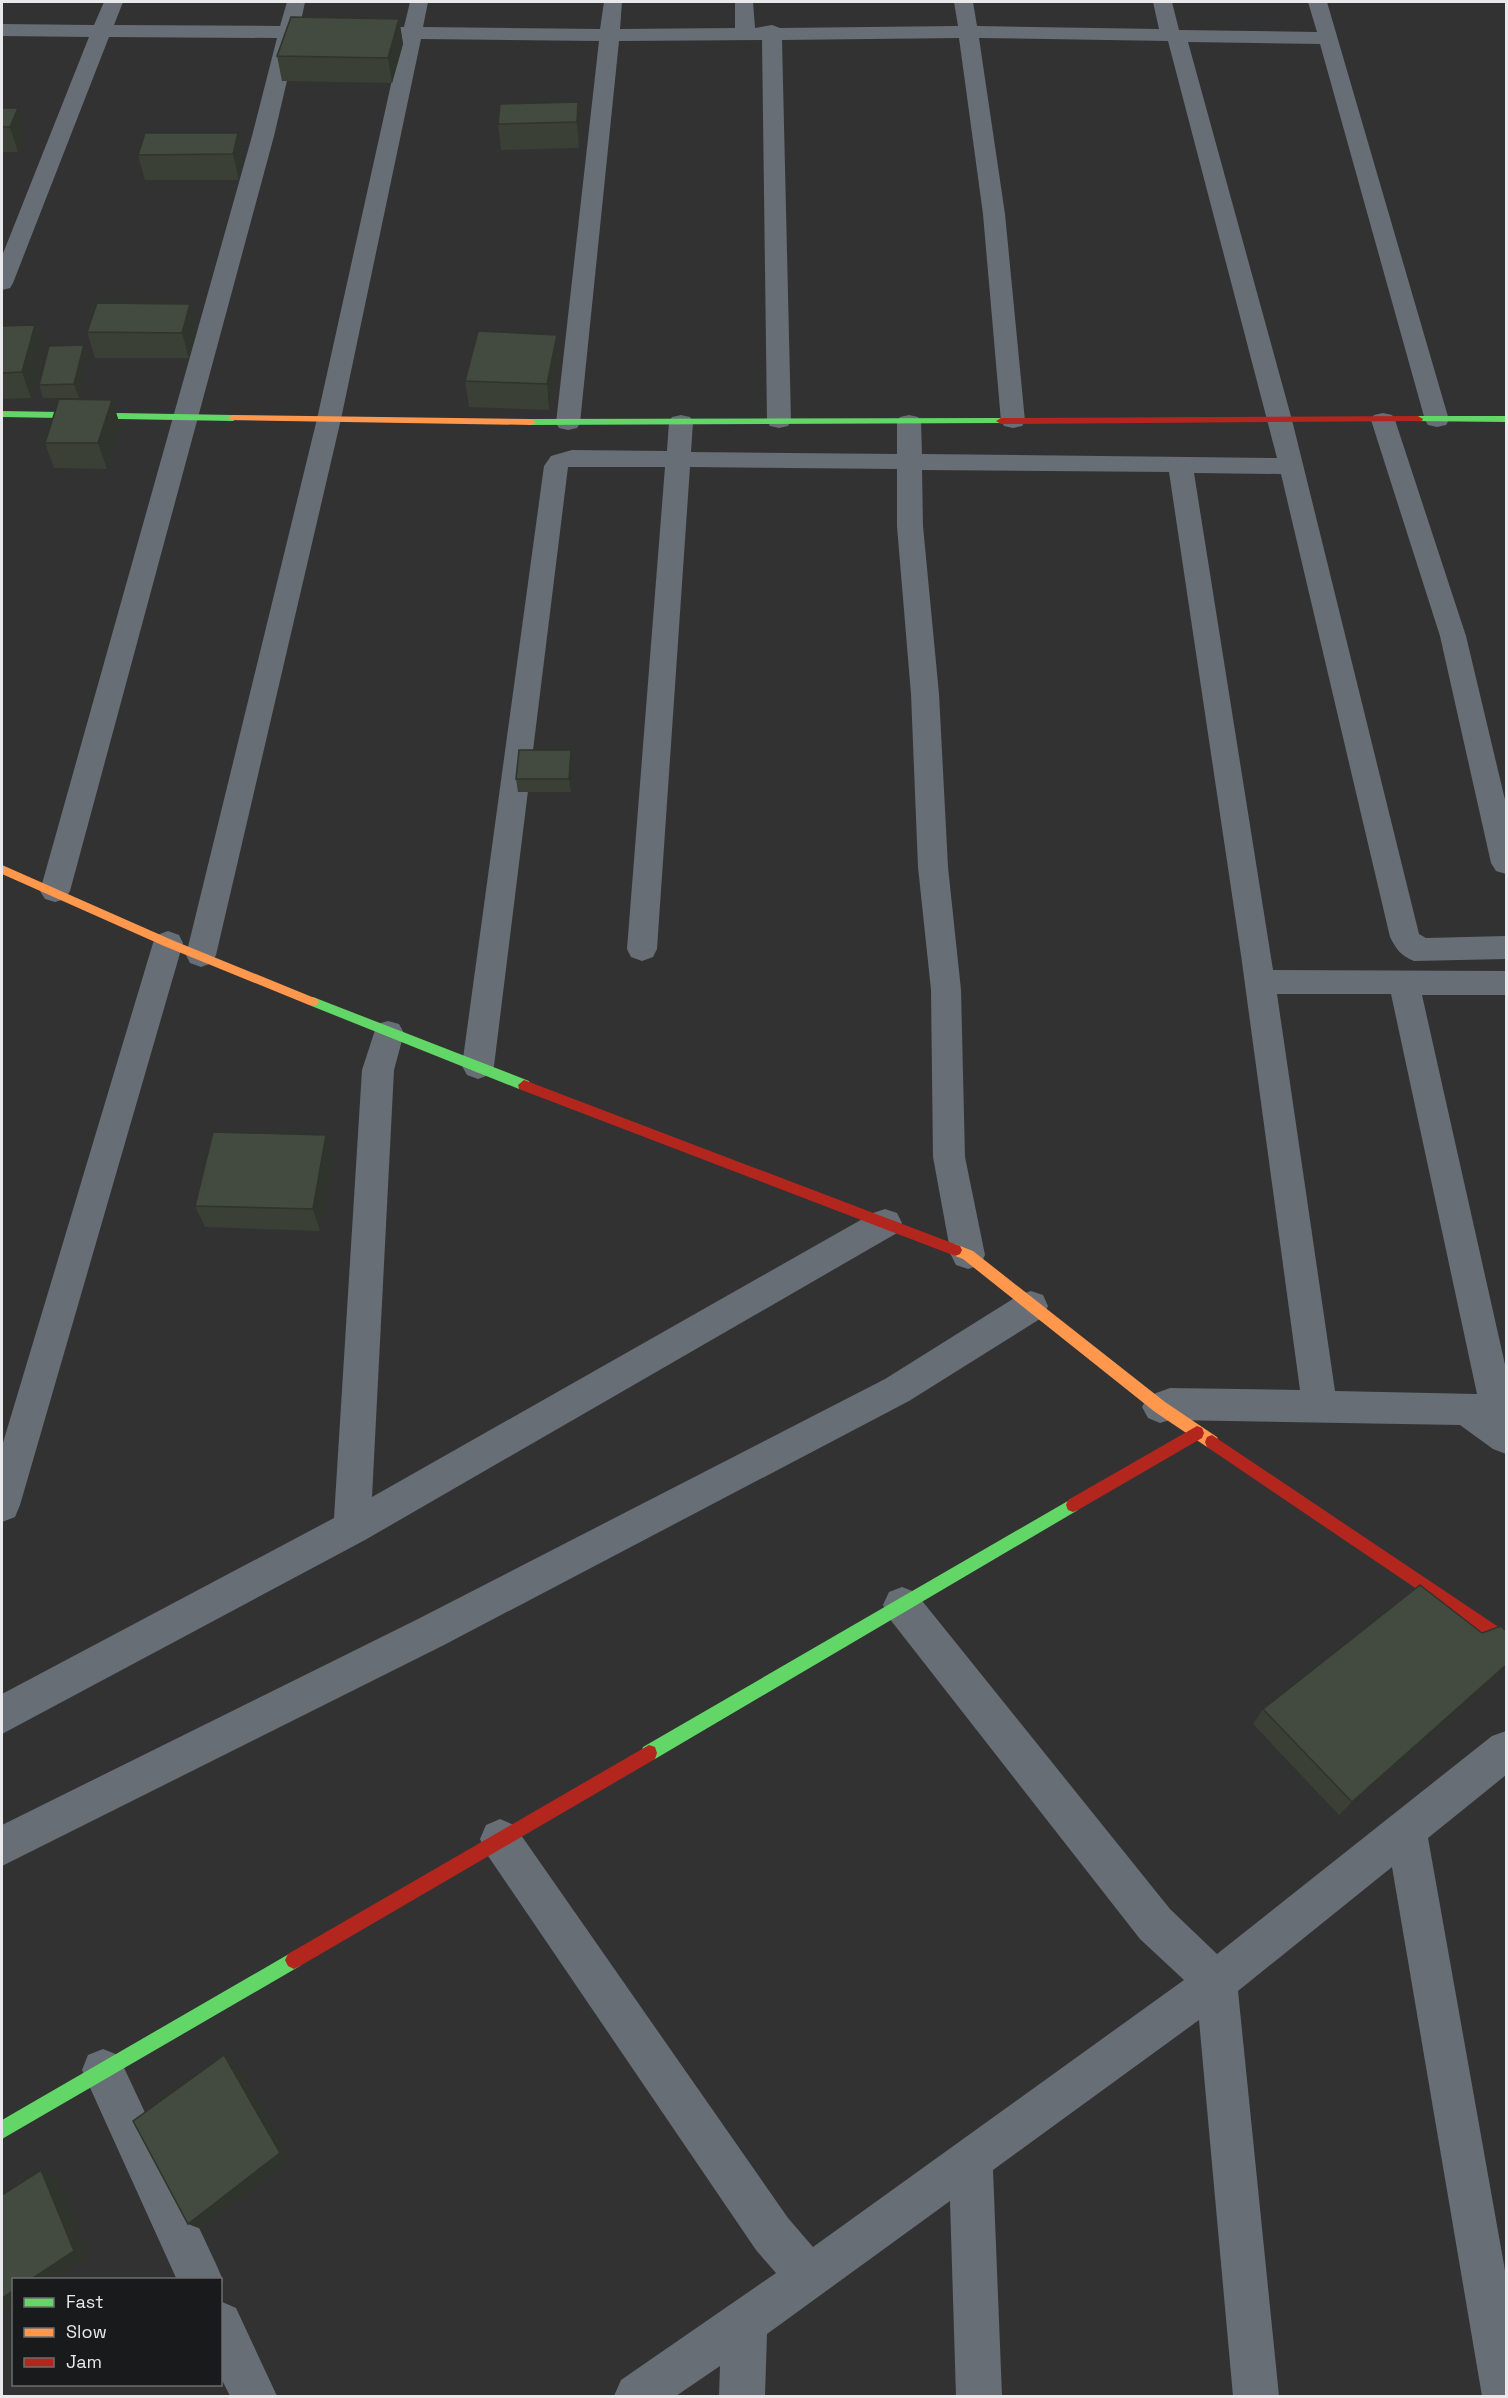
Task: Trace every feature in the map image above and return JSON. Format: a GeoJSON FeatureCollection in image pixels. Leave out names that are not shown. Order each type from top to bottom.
{"type":"FeatureCollection","features":[{"type":"Feature","properties":{"kind":"street"},"geometry":{"type":"LineString","coordinates":[[2,283],[113,2]]}},
{"type":"Feature","properties":{"kind":"street"},"geometry":{"type":"LineString","coordinates":[[55,891],[263,136],[296,2]]}},
{"type":"Feature","properties":{"kind":"street"},"geometry":{"type":"LineString","coordinates":[[201,955],[328,419],[419,2]]}},
{"type":"Feature","properties":{"kind":"street"},"geometry":{"type":"LineString","coordinates":[[568,423],[613,2]]}},
{"type":"Feature","properties":{"kind":"street"},"geometry":{"type":"LineString","coordinates":[[744,2],[745,32]]}},
{"type":"Feature","properties":{"kind":"street"},"geometry":{"type":"LineString","coordinates":[[964,2],[994,214],[1013,421]]}},
{"type":"Feature","properties":{"kind":"street"},"geometry":{"type":"LineString","coordinates":[[1163,2],[1280,420],[1406,937],[1414,949],[1506,948]]}},
{"type":"Feature","properties":{"kind":"street"},"geometry":{"type":"LineString","coordinates":[[1318,2],[1437,420]]}},
{"type":"Feature","properties":{"kind":"street"},"geometry":{"type":"LineString","coordinates":[[2,30],[413,34],[970,32],[1330,38]]}},
{"type":"Feature","properties":{"kind":"street"},"geometry":{"type":"LineString","coordinates":[[772,31],[779,421]]}},
{"type":"Feature","properties":{"kind":"street"},"geometry":{"type":"LineString","coordinates":[[2,414],[568,423],[1506,419]]}},
{"type":"Feature","properties":{"kind":"street"},"geometry":{"type":"LineString","coordinates":[[1383,420],[1453,636],[1506,863]]}},
{"type":"Feature","properties":{"kind":"street"},"geometry":{"type":"LineString","coordinates":[[642,949],[681,422]]}},
{"type":"Feature","properties":{"kind":"street"},"geometry":{"type":"LineString","coordinates":[[909,422],[910,526],[925,694],[933,867],[946,990],[949,1157],[968,1256]]}},
{"type":"Feature","properties":{"kind":"street"},"geometry":{"type":"LineString","coordinates":[[478,1066],[556,466],[560,461],[572,458],[1291,466]]}},
{"type":"Feature","properties":{"kind":"street"},"geometry":{"type":"LineString","coordinates":[[1180,464],[1208,661],[1259,982],[1304,1312],[1320,1407]]}},
{"type":"Feature","properties":{"kind":"street"},"geometry":{"type":"LineString","coordinates":[[2,868],[168,943],[388,1033],[968,1256],[1160,1407],[1506,1641]]}},
{"type":"Feature","properties":{"kind":"street"},"geometry":{"type":"LineString","coordinates":[[2,1505],[168,943]]}},
{"type":"Feature","properties":{"kind":"street"},"geometry":{"type":"LineString","coordinates":[[1259,982],[1506,983]]}},
{"type":"Feature","properties":{"kind":"street"},"geometry":{"type":"LineString","coordinates":[[1160,1407],[1170,1404],[1320,1407],[1495,1417],[1404,982]]}},
{"type":"Feature","properties":{"kind":"street"},"geometry":{"type":"LineString","coordinates":[[352,1528],[378,1070],[388,1033]]}},
{"type":"Feature","properties":{"kind":"street"},"geometry":{"type":"LineString","coordinates":[[2,1715],[352,1528],[885,1224]]}},
{"type":"Feature","properties":{"kind":"street"},"geometry":{"type":"LineString","coordinates":[[2,1845],[431,1632],[886,1395],[1031,1306]]}},
{"type":"Feature","properties":{"kind":"street"},"geometry":{"type":"LineString","coordinates":[[2,2130],[1197,1433]]}},
{"type":"Feature","properties":{"kind":"street"},"geometry":{"type":"LineString","coordinates":[[902,1605],[1155,1924],[1216,1982],[1256,2397]]}},
{"type":"Feature","properties":{"kind":"street"},"geometry":{"type":"LineString","coordinates":[[637,2397],[809,2277],[1216,1982],[1506,1750]]}},
{"type":"Feature","properties":{"kind":"street"},"geometry":{"type":"LineString","coordinates":[[1406,1830],[1505,2397]]}},
{"type":"Feature","properties":{"kind":"street"},"geometry":{"type":"LineString","coordinates":[[500,1839],[772,2234],[809,2277]]}},
{"type":"Feature","properties":{"kind":"street"},"geometry":{"type":"LineString","coordinates":[[103,2070],[199,2278]]}},
{"type":"Feature","properties":{"kind":"street"},"geometry":{"type":"LineString","coordinates":[[971,2158],[979,2397]]}},
{"type":"Feature","properties":{"kind":"street"},"geometry":{"type":"LineString","coordinates":[[742,2397],[744,2322]]}},
{"type":"Feature","properties":{"kind":"street"},"geometry":{"type":"LineString","coordinates":[[222,2328],[254,2397]]}},
{"type":"Feature","properties":{"kind":"building"},"geometry":{"type":"Polygon","coordinates":[[[291,17],[399,19],[388,58],[277,56],[291,17]]]}},
{"type":"Feature","properties":{"kind":"building"},"geometry":{"type":"Polygon","coordinates":[[[578,102],[577,122],[498,124],[500,104],[578,102]]]}},
{"type":"Feature","properties":{"kind":"building"},"geometry":{"type":"Polygon","coordinates":[[[2,108],[18,108],[10,127],[2,127],[2,108]]]}},
{"type":"Feature","properties":{"kind":"building"},"geometry":{"type":"Polygon","coordinates":[[[145,133],[238,133],[233,154],[138,155],[145,133]]]}},
{"type":"Feature","properties":{"kind":"building"},"geometry":{"type":"Polygon","coordinates":[[[97,303],[190,304],[182,333],[87,332],[97,303]]]}},
{"type":"Feature","properties":{"kind":"building"},"geometry":{"type":"Polygon","coordinates":[[[35,325],[22,372],[2,373],[2,326],[35,325]]]}},
{"type":"Feature","properties":{"kind":"building"},"geometry":{"type":"Polygon","coordinates":[[[478,331],[557,335],[547,384],[465,381],[478,331]]]}},
{"type":"Feature","properties":{"kind":"building"},"geometry":{"type":"Polygon","coordinates":[[[84,345],[74,384],[39,385],[49,346],[84,345]]]}},
{"type":"Feature","properties":{"kind":"building"},"geometry":{"type":"Polygon","coordinates":[[[59,399],[112,400],[98,443],[45,443],[59,399]]]}},
{"type":"Feature","properties":{"kind":"building"},"geometry":{"type":"Polygon","coordinates":[[[519,750],[571,750],[569,779],[516,779],[519,750]]]}},
{"type":"Feature","properties":{"kind":"building"},"geometry":{"type":"Polygon","coordinates":[[[213,1132],[326,1135],[313,1209],[195,1206],[213,1132]]]}},
{"type":"Feature","properties":{"kind":"building"},"geometry":{"type":"Polygon","coordinates":[[[1420,1585],[1482,1633],[1501,1626],[1506,1631],[1506,1665],[1352,1802],[1263,1709],[1420,1585]]]}},
{"type":"Feature","properties":{"kind":"building"},"geometry":{"type":"Polygon","coordinates":[[[224,2055],[280,2153],[188,2224],[133,2121],[224,2055]]]}},
{"type":"Feature","properties":{"kind":"building"},"geometry":{"type":"Polygon","coordinates":[[[41,2170],[74,2251],[33,2278],[12,2278],[12,2291],[2,2298],[2,2195],[41,2170]]]}},
{"type":"Feature","properties":{"kind":"traffic: fast"},"geometry":{"type":"LineString","coordinates":[[2,414],[233,418]]}},
{"type":"Feature","properties":{"kind":"traffic: fast"},"geometry":{"type":"LineString","coordinates":[[1418,419],[1506,419]]}},
{"type":"Feature","properties":{"kind":"traffic: fast"},"geometry":{"type":"LineString","coordinates":[[531,422],[1001,421]]}},
{"type":"Feature","properties":{"kind":"traffic: fast"},"geometry":{"type":"LineString","coordinates":[[313,1002],[524,1085]]}},
{"type":"Feature","properties":{"kind":"traffic: fast"},"geometry":{"type":"LineString","coordinates":[[649,1753],[1073,1505]]}},
{"type":"Feature","properties":{"kind":"traffic: fast"},"geometry":{"type":"LineString","coordinates":[[2,2130],[294,1960]]}},
{"type":"Feature","properties":{"kind":"traffic: slow"},"geometry":{"type":"LineString","coordinates":[[233,418],[531,422]]}},
{"type":"Feature","properties":{"kind":"traffic: slow"},"geometry":{"type":"LineString","coordinates":[[2,869],[168,943],[313,1002]]}},
{"type":"Feature","properties":{"kind":"traffic: slow"},"geometry":{"type":"LineString","coordinates":[[955,1250],[968,1255],[1160,1407],[1212,1442]]}},
{"type":"Feature","properties":{"kind":"traffic: jam"},"geometry":{"type":"LineString","coordinates":[[1001,421],[1418,419]]}},
{"type":"Feature","properties":{"kind":"traffic: jam"},"geometry":{"type":"LineString","coordinates":[[524,1085],[955,1250]]}},
{"type":"Feature","properties":{"kind":"traffic: jam"},"geometry":{"type":"LineString","coordinates":[[1073,1505],[1197,1433]]}},
{"type":"Feature","properties":{"kind":"traffic: jam"},"geometry":{"type":"LineString","coordinates":[[1212,1442],[1506,1641]]}},
{"type":"Feature","properties":{"kind":"traffic: jam"},"geometry":{"type":"LineString","coordinates":[[294,1960],[649,1753]]}}]}
